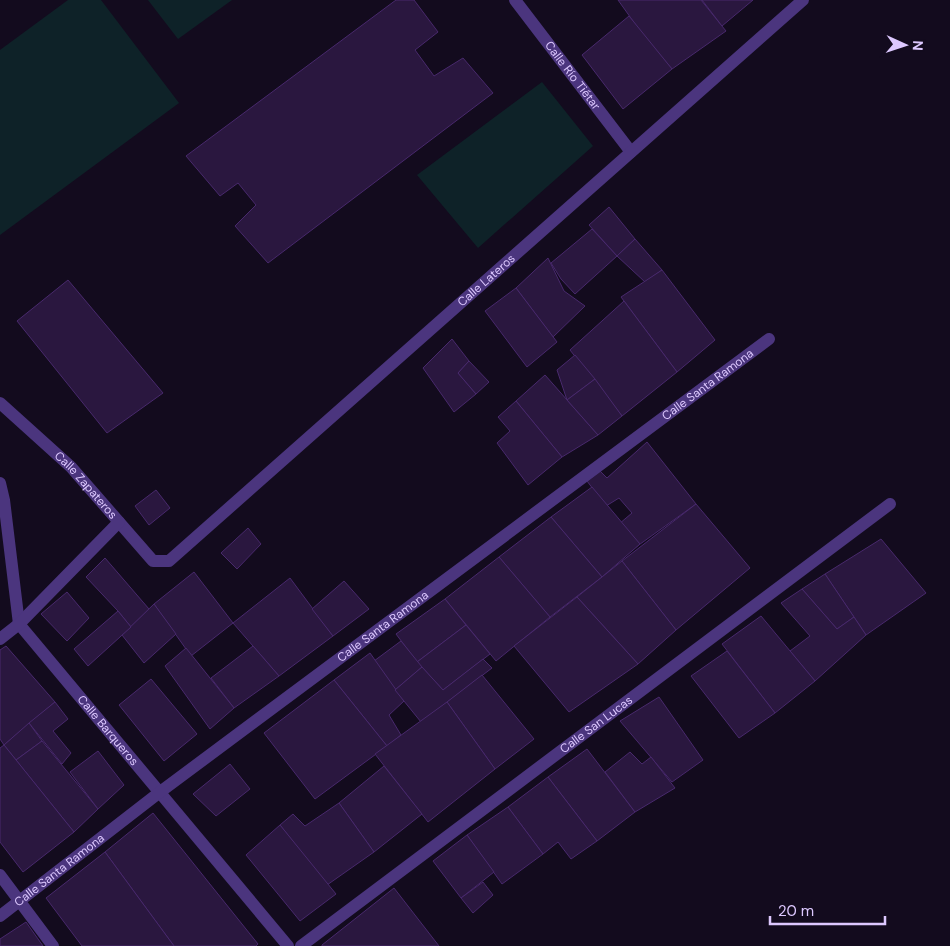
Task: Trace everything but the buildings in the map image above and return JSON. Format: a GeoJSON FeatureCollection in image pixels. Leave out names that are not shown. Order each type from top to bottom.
{"type":"FeatureCollection","features":[{"type":"Feature","properties":{"kind":"street","name":"Calle Río Tiétar"},"geometry":{"type":"LineString","coordinates":[[515,0],[631,152]]}},
{"type":"Feature","properties":{"kind":"street","name":"Calle Lateros"},"geometry":{"type":"LineString","coordinates":[[169,561],[802,0]]}},
{"type":"Feature","properties":{"kind":"street","name":"Calle Santa Ramona"},"geometry":{"type":"LineString","coordinates":[[0,916],[160,792],[769,339]]}},
{"type":"Feature","properties":{"kind":"street","name":"Calle Zapateros"},"geometry":{"type":"LineString","coordinates":[[0,403],[71,468],[153,560],[169,561]]}},
{"type":"Feature","properties":{"kind":"street"},"geometry":{"type":"LineString","coordinates":[[0,483],[4,500],[19,624]]}},
{"type":"Feature","properties":{"kind":"street","name":"Calle San Lucas"},"geometry":{"type":"LineString","coordinates":[[301,946],[890,504]]}},
{"type":"Feature","properties":{"kind":"street"},"geometry":{"type":"LineString","coordinates":[[0,639],[19,624],[119,522]]}},
{"type":"Feature","properties":{"kind":"street","name":"Calle Barqueros"},"geometry":{"type":"LineString","coordinates":[[19,624],[288,946]]}},
{"type":"Feature","properties":{"kind":"street"},"geometry":{"type":"LineString","coordinates":[[0,875],[53,946]]}},
{"type":"Feature","properties":{"kind":"shaded area"},"geometry":{"type":"Polygon","coordinates":[[[68,0],[101,0],[179,103],[0,235],[0,50],[68,0]]]}},
{"type":"Feature","properties":{"kind":"shaded area"},"geometry":{"type":"Polygon","coordinates":[[[148,0],[232,0],[178,39],[148,0]]]}},
{"type":"Feature","properties":{"kind":"shaded area"},"geometry":{"type":"Polygon","coordinates":[[[542,82],[593,146],[478,248],[417,175],[542,82]]]}}]}
